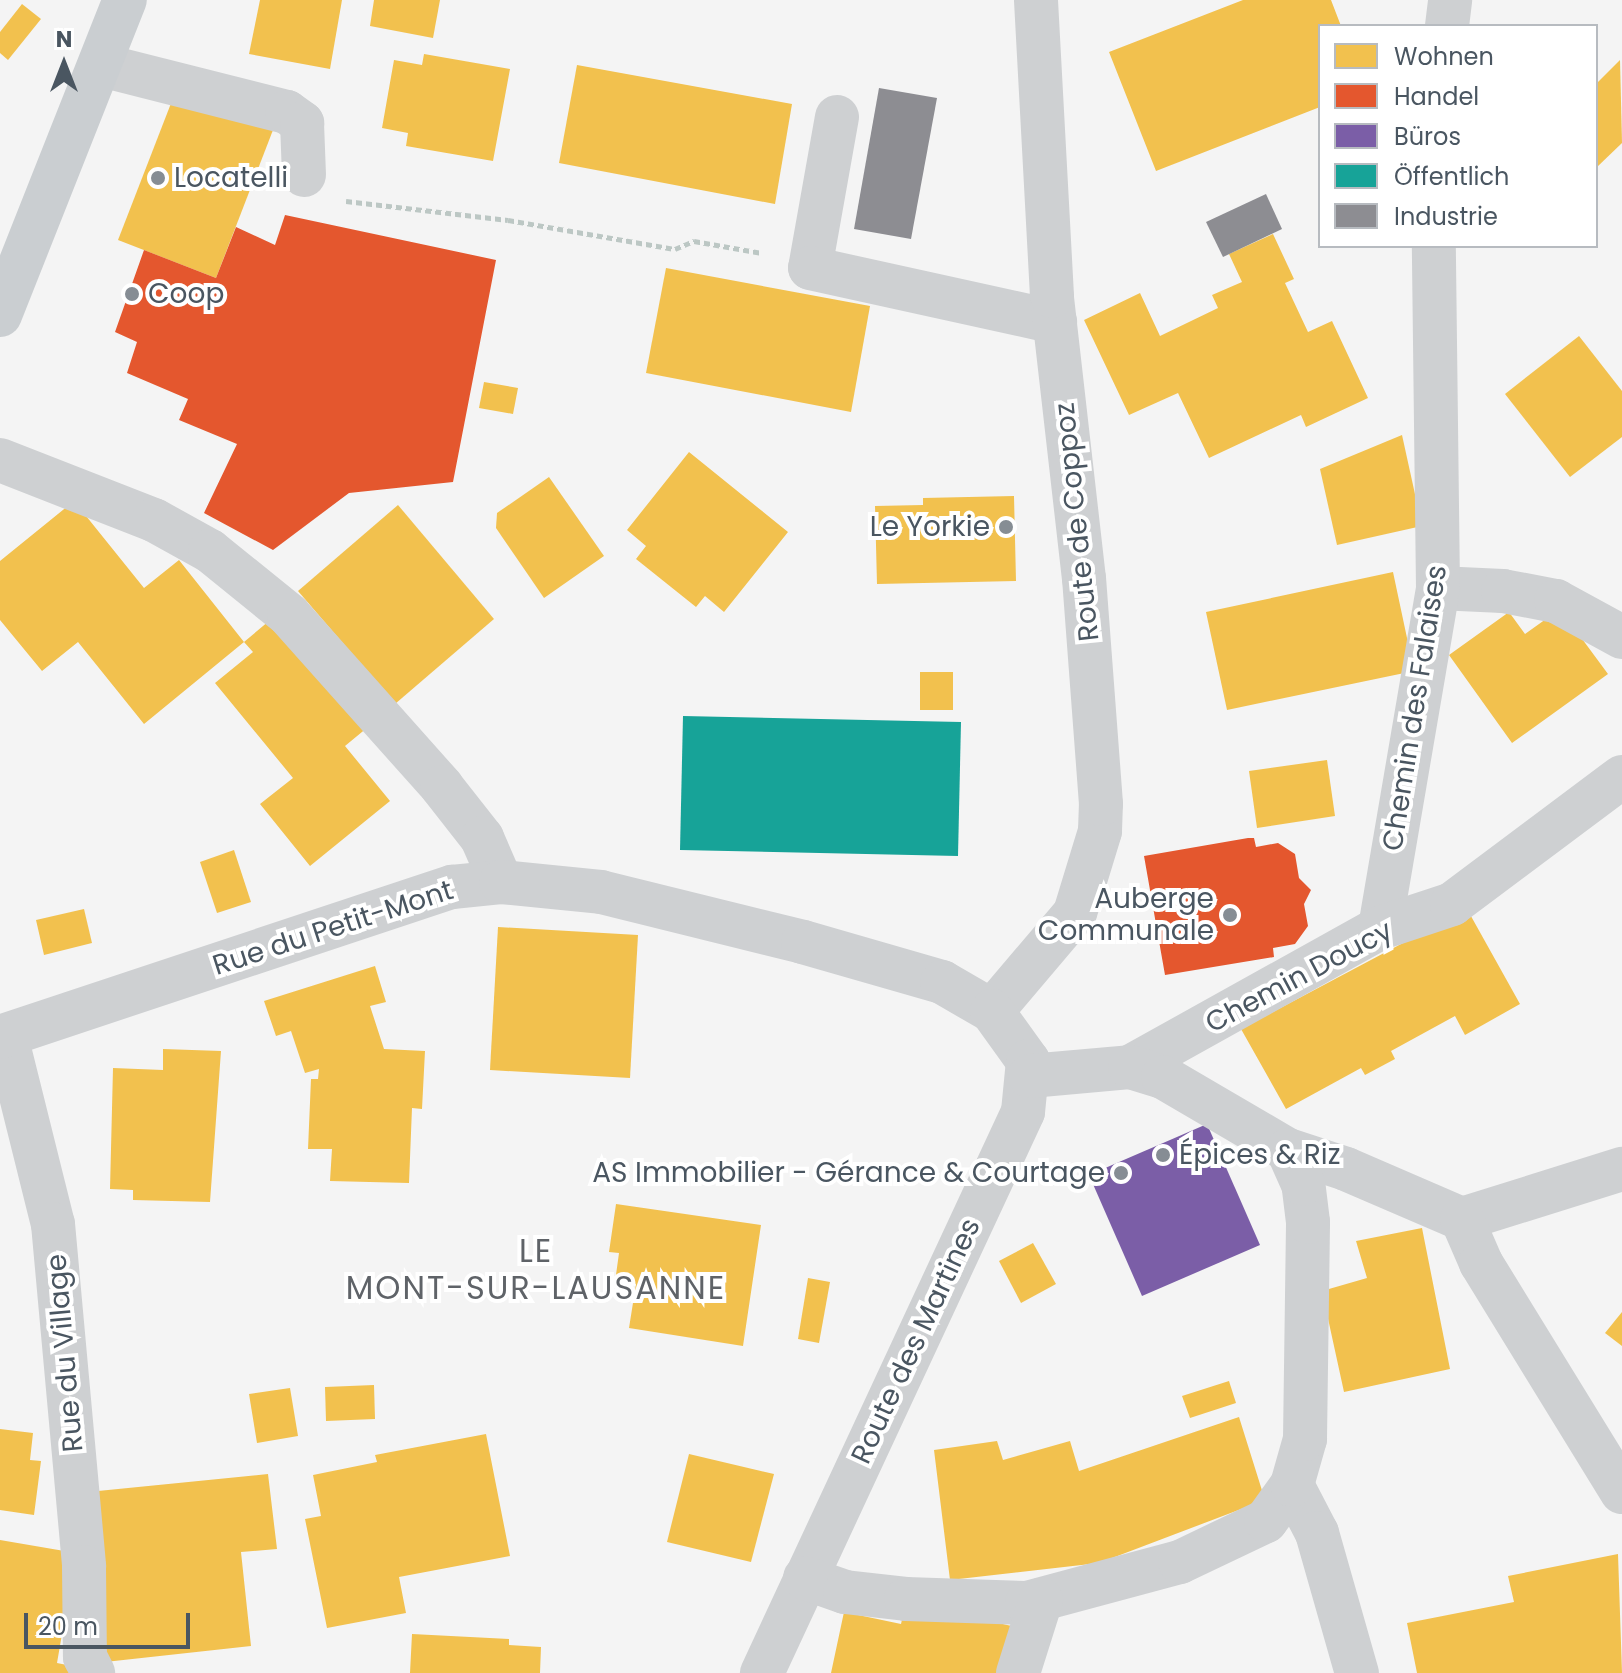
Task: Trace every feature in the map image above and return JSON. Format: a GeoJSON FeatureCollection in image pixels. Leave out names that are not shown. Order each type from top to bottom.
{"type":"FeatureCollection","features":[{"type":"Feature","properties":{"kind":"main road"},"geometry":{"type":"LineString","coordinates":[[0,315],[125,0]]}},
{"type":"Feature","properties":{"kind":"street","name":"Route de Coppoz"},"geometry":{"type":"LineString","coordinates":[[992,1011],[1075,913],[1100,831],[1098,725],[1055,322],[1036,0]]}},
{"type":"Feature","properties":{"kind":"street"},"geometry":{"type":"LineString","coordinates":[[1447,24],[1450,0]]}},
{"type":"Feature","properties":{"kind":"street"},"geometry":{"type":"LineString","coordinates":[[101,65],[287,112],[302,123],[304,175]]}},
{"type":"Feature","properties":{"kind":"street"},"geometry":{"type":"LineString","coordinates":[[837,117],[810,268],[1055,322]]}},
{"type":"Feature","properties":{"kind":"street","name":"Chemin des Falaises"},"geometry":{"type":"LineString","coordinates":[[1380,928],[1438,588],[1434,248]]}},
{"type":"Feature","properties":{"kind":"street"},"geometry":{"type":"LineString","coordinates":[[0,460],[154,520],[210,551],[289,615],[442,787],[482,838],[501,882]]}},
{"type":"Feature","properties":{"kind":"street"},"geometry":{"type":"LineString","coordinates":[[1438,588],[1503,591],[1556,601],[1622,637]]}},
{"type":"Feature","properties":{"kind":"street","name":"Chemin Doucy"},"geometry":{"type":"LineString","coordinates":[[1130,1067],[1380,928],[1452,904],[1622,777]]}},
{"type":"Feature","properties":{"kind":"street","name":"Rue du Petit-Mont"},"geometry":{"type":"LineString","coordinates":[[3,1036],[452,887],[501,882],[601,892],[855,956],[942,982],[992,1011]]}},
{"type":"Feature","properties":{"kind":"street"},"geometry":{"type":"LineString","coordinates":[[992,1011],[1019,1042],[1030,1076],[1130,1067],[1180,1083],[1288,1150],[1346,1169],[1462,1219],[1622,1169]]}},
{"type":"Feature","properties":{"kind":"street","name":"Rue du Village"},"geometry":{"type":"LineString","coordinates":[[3,1036],[53,1224],[84,1567],[85,1657],[93,1673]]}},
{"type":"Feature","properties":{"kind":"street","name":"Route des Martines"},"geometry":{"type":"LineString","coordinates":[[762,1673],[1023,1112],[1030,1076]]}},
{"type":"Feature","properties":{"kind":"street"},"geometry":{"type":"LineString","coordinates":[[805,1578],[845,1592],[906,1599],[1041,1600],[1180,1562],[1236,1538],[1266,1521],[1292,1485],[1305,1439],[1309,1309],[1306,1209],[1303,1184],[1288,1150]]}},
{"type":"Feature","properties":{"kind":"street"},"geometry":{"type":"LineString","coordinates":[[1462,1219],[1481,1263],[1622,1492]]}},
{"type":"Feature","properties":{"kind":"street"},"geometry":{"type":"LineString","coordinates":[[1292,1485],[1317,1533],[1357,1673]]}},
{"type":"Feature","properties":{"kind":"street"},"geometry":{"type":"LineString","coordinates":[[1018,1673],[1041,1600]]}},
{"type":"Feature","properties":{"kind":"path"},"geometry":{"type":"LineString","coordinates":[[304,175],[324,198],[508,220],[675,249],[694,241],[810,268]]}},
{"type":"Feature","properties":{"kind":"building: Wohnen"},"geometry":{"type":"Polygon","coordinates":[[[260,0],[342,0],[330,69],[249,54],[260,0]]]}},
{"type":"Feature","properties":{"kind":"building: Wohnen"},"geometry":{"type":"Polygon","coordinates":[[[374,0],[440,0],[433,38],[370,26],[374,0]]]}},
{"type":"Feature","properties":{"kind":"building: Wohnen"},"geometry":{"type":"Polygon","coordinates":[[[1243,0],[1331,0],[1340,24],[1318,24],[1318,108],[1156,171],[1109,52],[1243,0]]]}},
{"type":"Feature","properties":{"kind":"building: Wohnen"},"geometry":{"type":"Polygon","coordinates":[[[22,4],[41,19],[8,60],[0,53],[0,32],[22,4]]]}},
{"type":"Feature","properties":{"kind":"building: Wohnen"},"geometry":{"type":"Polygon","coordinates":[[[424,54],[510,69],[493,161],[406,146],[408,133],[382,128],[394,60],[422,65],[424,54]]]}},
{"type":"Feature","properties":{"kind":"building: Wohnen"},"geometry":{"type":"Polygon","coordinates":[[[1620,60],[1622,143],[1598,166],[1598,82],[1620,60]]]}},
{"type":"Feature","properties":{"kind":"building: Wohnen"},"geometry":{"type":"Polygon","coordinates":[[[577,65],[792,104],[775,204],[559,163],[577,65]]]}},
{"type":"Feature","properties":{"kind":"building: Wohnen"},"geometry":{"type":"Polygon","coordinates":[[[175,93],[273,130],[216,278],[118,240],[175,93]]]}},
{"type":"Feature","properties":{"kind":"building: Wohnen"},"geometry":{"type":"Polygon","coordinates":[[[1273,234],[1294,279],[1285,283],[1308,332],[1332,321],[1368,398],[1306,427],[1301,415],[1209,458],[1178,393],[1129,415],[1084,320],[1140,293],[1160,336],[1218,308],[1212,295],[1242,282],[1229,254],[1273,234]]]}},
{"type":"Feature","properties":{"kind":"building: Wohnen"},"geometry":{"type":"Polygon","coordinates":[[[666,268],[870,306],[851,412],[646,373],[666,268]]]}},
{"type":"Feature","properties":{"kind":"building: Wohnen"},"geometry":{"type":"Polygon","coordinates":[[[1579,336],[1622,391],[1622,437],[1570,477],[1505,394],[1579,336]]]}},
{"type":"Feature","properties":{"kind":"building: Wohnen"},"geometry":{"type":"Polygon","coordinates":[[[484,382],[518,388],[513,414],[479,408],[484,382]]]}},
{"type":"Feature","properties":{"kind":"building: Wohnen"},"geometry":{"type":"Polygon","coordinates":[[[1402,435],[1422,526],[1337,545],[1320,469],[1402,435]]]}},
{"type":"Feature","properties":{"kind":"building: Wohnen"},"geometry":{"type":"Polygon","coordinates":[[[689,452],[788,532],[724,612],[705,596],[696,607],[636,559],[646,546],[627,530],[689,452]]]}},
{"type":"Feature","properties":{"kind":"building: Wohnen"},"geometry":{"type":"Polygon","coordinates":[[[549,477],[604,556],[544,598],[496,528],[497,513],[549,477]]]}},
{"type":"Feature","properties":{"kind":"building: Wohnen"},"geometry":{"type":"Polygon","coordinates":[[[1014,496],[1016,581],[877,584],[875,506],[923,505],[923,498],[1014,496]]]}},
{"type":"Feature","properties":{"kind":"building: Wohnen"},"geometry":{"type":"Polygon","coordinates":[[[74,501],[144,588],[179,560],[244,642],[144,724],[78,642],[42,671],[0,620],[0,561],[74,501]]]}},
{"type":"Feature","properties":{"kind":"building: Wohnen"},"geometry":{"type":"Polygon","coordinates":[[[398,505],[494,619],[395,704],[298,591],[398,505]]]}},
{"type":"Feature","properties":{"kind":"building: Wohnen"},"geometry":{"type":"Polygon","coordinates":[[[1393,572],[1414,671],[1227,710],[1206,612],[1393,572]]]}},
{"type":"Feature","properties":{"kind":"building: Wohnen"},"geometry":{"type":"Polygon","coordinates":[[[1560,609],[1608,674],[1512,743],[1449,655],[1509,612],[1525,634],[1560,609]]]}},
{"type":"Feature","properties":{"kind":"building: Wohnen"},"geometry":{"type":"Polygon","coordinates":[[[275,616],[368,727],[345,746],[390,801],[310,866],[260,804],[293,778],[215,683],[253,652],[244,642],[275,616]]]}},
{"type":"Feature","properties":{"kind":"building: Wohnen"},"geometry":{"type":"Polygon","coordinates":[[[920,672],[953,672],[953,710],[920,710],[920,672]]]}},
{"type":"Feature","properties":{"kind":"building: Wohnen"},"geometry":{"type":"Polygon","coordinates":[[[1327,760],[1335,816],[1257,828],[1249,771],[1327,760]]]}},
{"type":"Feature","properties":{"kind":"building: Wohnen"},"geometry":{"type":"Polygon","coordinates":[[[234,850],[251,902],[217,913],[200,862],[234,850]]]}},
{"type":"Feature","properties":{"kind":"building: Wohnen"},"geometry":{"type":"Polygon","coordinates":[[[84,909],[92,943],[44,955],[36,920],[84,909]]]}},
{"type":"Feature","properties":{"kind":"building: Wohnen"},"geometry":{"type":"Polygon","coordinates":[[[1467,909],[1520,1004],[1465,1035],[1455,1016],[1391,1051],[1395,1059],[1365,1075],[1361,1068],[1286,1109],[1241,1029],[1467,909]]]}},
{"type":"Feature","properties":{"kind":"building: Wohnen"},"geometry":{"type":"Polygon","coordinates":[[[498,927],[638,935],[630,1078],[490,1070],[498,927]]]}},
{"type":"Feature","properties":{"kind":"building: Wohnen"},"geometry":{"type":"Polygon","coordinates":[[[375,966],[386,1002],[370,1006],[384,1049],[425,1051],[422,1109],[412,1108],[409,1183],[330,1181],[332,1149],[308,1149],[311,1079],[318,1079],[319,1069],[305,1073],[291,1031],[276,1036],[264,1001],[375,966]]]}},
{"type":"Feature","properties":{"kind":"building: Wohnen"},"geometry":{"type":"Polygon","coordinates":[[[163,1049],[221,1051],[210,1202],[133,1200],[133,1190],[110,1189],[113,1068],[163,1070],[163,1049]]]}},
{"type":"Feature","properties":{"kind":"building: Wohnen"},"geometry":{"type":"Polygon","coordinates":[[[616,1204],[761,1225],[743,1346],[629,1328],[636,1284],[615,1282],[619,1253],[609,1252],[616,1204]]]}},
{"type":"Feature","properties":{"kind":"building: Wohnen"},"geometry":{"type":"Polygon","coordinates":[[[1422,1228],[1450,1369],[1344,1392],[1322,1291],[1367,1278],[1356,1241],[1422,1228]]]}},
{"type":"Feature","properties":{"kind":"building: Wohnen"},"geometry":{"type":"Polygon","coordinates":[[[1033,1243],[1056,1284],[1021,1303],[999,1261],[1033,1243]]]}},
{"type":"Feature","properties":{"kind":"building: Wohnen"},"geometry":{"type":"Polygon","coordinates":[[[808,1278],[830,1282],[819,1343],[798,1339],[808,1278]]]}},
{"type":"Feature","properties":{"kind":"building: Wohnen"},"geometry":{"type":"Polygon","coordinates":[[[1622,1312],[1622,1346],[1605,1333],[1622,1312]]]}},
{"type":"Feature","properties":{"kind":"building: Wohnen"},"geometry":{"type":"Polygon","coordinates":[[[1229,1381],[1236,1403],[1190,1418],[1182,1396],[1229,1381]]]}},
{"type":"Feature","properties":{"kind":"building: Wohnen"},"geometry":{"type":"Polygon","coordinates":[[[374,1385],[375,1419],[326,1421],[325,1387],[374,1385]]]}},
{"type":"Feature","properties":{"kind":"building: Wohnen"},"geometry":{"type":"Polygon","coordinates":[[[290,1388],[298,1436],[257,1443],[249,1394],[290,1388]]]}},
{"type":"Feature","properties":{"kind":"building: Wohnen"},"geometry":{"type":"Polygon","coordinates":[[[1239,1417],[1265,1500],[1099,1563],[950,1580],[934,1450],[997,1441],[1003,1460],[1070,1441],[1079,1471],[1239,1417]]]}},
{"type":"Feature","properties":{"kind":"building: Wohnen"},"geometry":{"type":"Polygon","coordinates":[[[0,1429],[33,1433],[30,1460],[41,1461],[34,1515],[0,1510],[0,1429]]]}},
{"type":"Feature","properties":{"kind":"building: Wohnen"},"geometry":{"type":"Polygon","coordinates":[[[486,1434],[510,1556],[399,1577],[406,1613],[327,1628],[305,1519],[321,1516],[313,1475],[377,1462],[375,1455],[486,1434]]]}},
{"type":"Feature","properties":{"kind":"building: Wohnen"},"geometry":{"type":"Polygon","coordinates":[[[689,1454],[774,1474],[751,1562],[667,1542],[689,1454]]]}},
{"type":"Feature","properties":{"kind":"building: Wohnen"},"geometry":{"type":"Polygon","coordinates":[[[268,1474],[277,1549],[241,1552],[251,1646],[105,1662],[88,1492],[268,1474]]]}},
{"type":"Feature","properties":{"kind":"building: Wohnen"},"geometry":{"type":"Polygon","coordinates":[[[0,1540],[76,1553],[57,1663],[77,1667],[76,1673],[0,1673],[0,1540]]]}},
{"type":"Feature","properties":{"kind":"building: Wohnen"},"geometry":{"type":"Polygon","coordinates":[[[1618,1554],[1622,1673],[1417,1673],[1407,1623],[1514,1602],[1508,1576],[1618,1554]]]}},
{"type":"Feature","properties":{"kind":"building: Wohnen"},"geometry":{"type":"Polygon","coordinates":[[[906,1602],[1016,1627],[1006,1673],[831,1673],[844,1612],[901,1624],[906,1602]]]}},
{"type":"Feature","properties":{"kind":"building: Wohnen"},"geometry":{"type":"Polygon","coordinates":[[[412,1634],[509,1639],[509,1645],[541,1647],[540,1673],[410,1673],[412,1634]]]}},
{"type":"Feature","properties":{"kind":"building: Handel"},"geometry":{"type":"Polygon","coordinates":[[[285,215],[496,260],[453,482],[349,493],[273,550],[204,513],[237,444],[179,420],[188,399],[127,373],[137,342],[115,332],[144,250],[216,278],[236,227],[275,245],[285,215]]]}},
{"type":"Feature","properties":{"kind":"building: Handel","name":"Auberge Communale"},"geometry":{"type":"Polygon","coordinates":[[[1254,838],[1256,847],[1278,843],[1295,854],[1299,878],[1311,890],[1304,904],[1308,926],[1295,944],[1273,948],[1274,957],[1165,975],[1144,856],[1254,838]]]}},
{"type":"Feature","properties":{"kind":"building: Büros"},"geometry":{"type":"Polygon","coordinates":[[[1207,1124],[1260,1245],[1142,1296],[1089,1175],[1207,1124]]]}},
{"type":"Feature","properties":{"kind":"building: Öffentlich"},"geometry":{"type":"Polygon","coordinates":[[[683,716],[961,722],[958,856],[680,850],[683,716]]]}},
{"type":"Feature","properties":{"kind":"building: Industrie"},"geometry":{"type":"Polygon","coordinates":[[[879,88],[937,98],[911,239],[854,229],[879,88]]]}},
{"type":"Feature","properties":{"kind":"building: Industrie"},"geometry":{"type":"Polygon","coordinates":[[[1266,194],[1282,229],[1223,257],[1206,222],[1266,194]]]}},
{"type":"Feature","properties":{"kind":"place","name":"Locatelli"},"geometry":{"type":"Point","coordinates":[158,178]}},
{"type":"Feature","properties":{"kind":"place","name":"Coop"},"geometry":{"type":"Point","coordinates":[132,294]}},
{"type":"Feature","properties":{"kind":"place","name":"Le Yorkie"},"geometry":{"type":"Point","coordinates":[1006,527]}},
{"type":"Feature","properties":{"kind":"place","name":"Auberge Communale"},"geometry":{"type":"Point","coordinates":[1230,915]}},
{"type":"Feature","properties":{"kind":"place","name":"Épices & Riz"},"geometry":{"type":"Point","coordinates":[1163,1155]}},
{"type":"Feature","properties":{"kind":"place","name":"AS Immobilier - Gérance & Courtage"},"geometry":{"type":"Point","coordinates":[1121,1173]}},
{"type":"Feature","properties":{"kind":"district","name":"LE MONT-SUR-LAUSANNE"},"geometry":{"type":"Point","coordinates":[536,1270]}}]}
